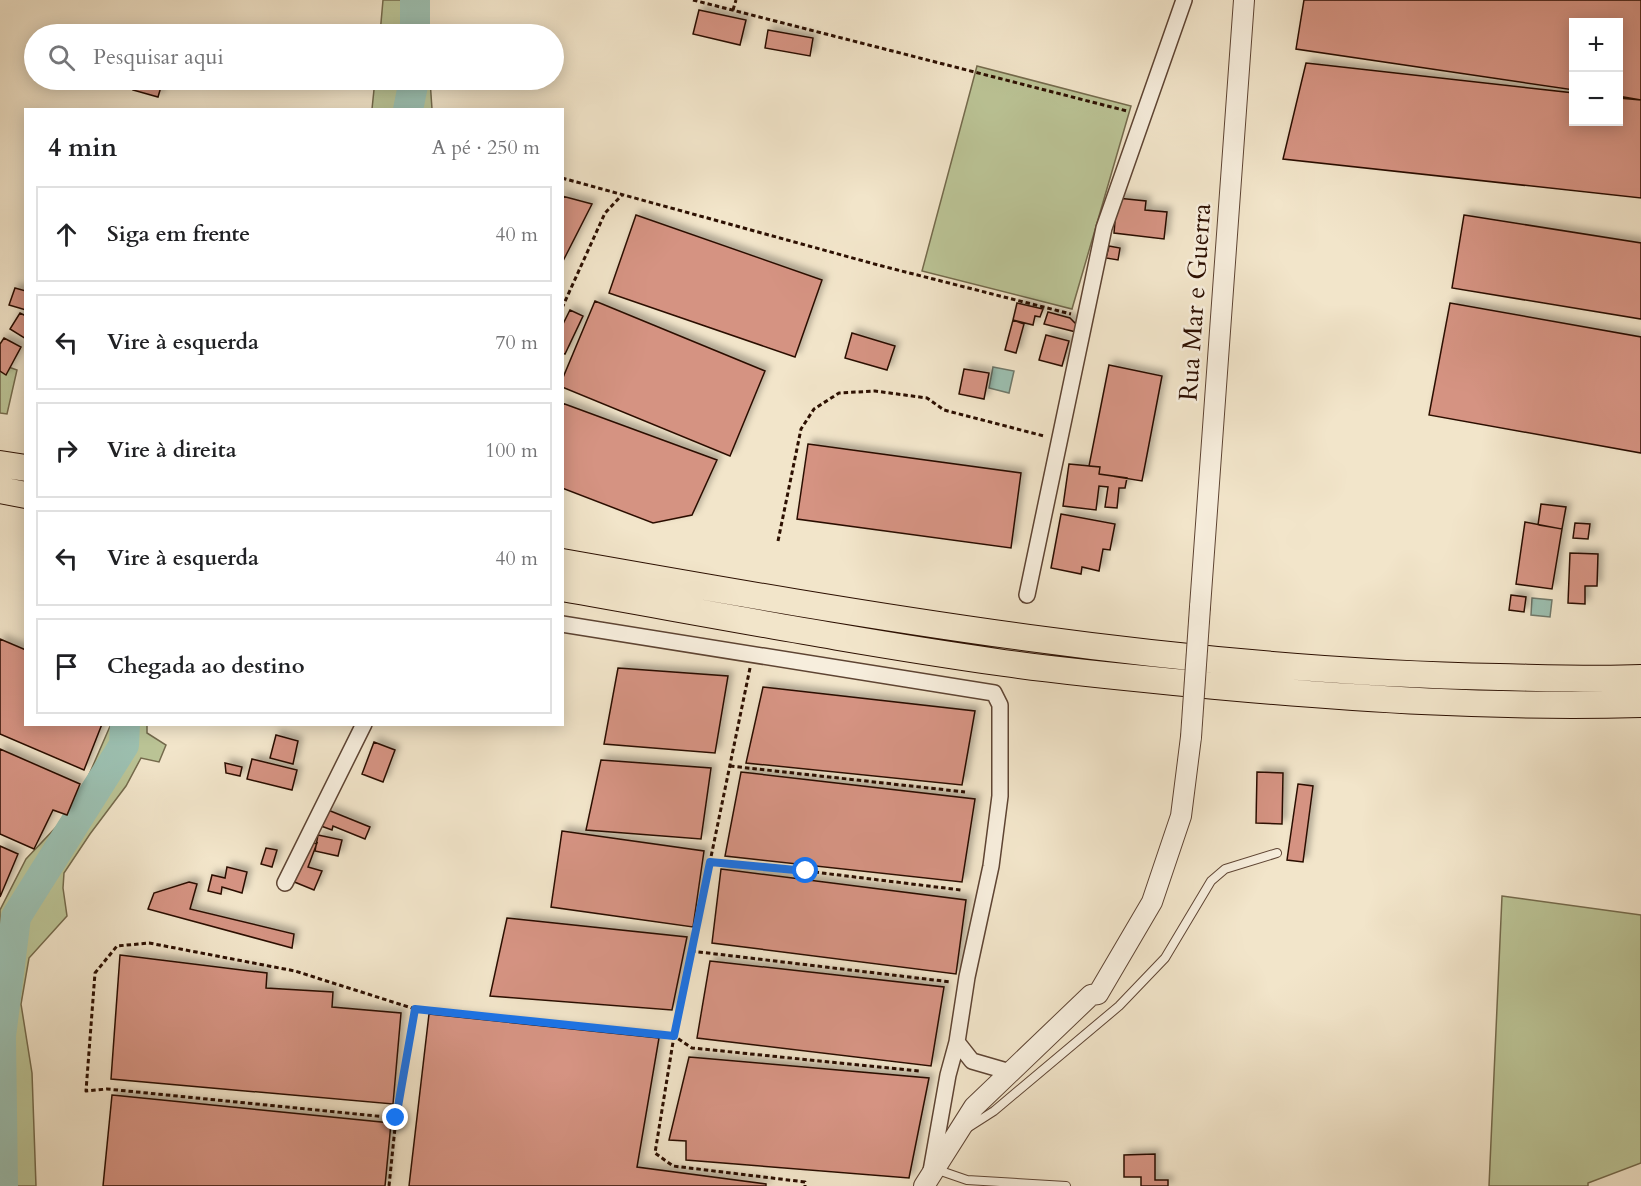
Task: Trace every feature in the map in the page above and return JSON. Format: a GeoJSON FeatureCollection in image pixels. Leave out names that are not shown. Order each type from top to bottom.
{"type":"FeatureCollection","features":[{"type":"Feature","properties":{"kind":"main road"},"geometry":{"type":"LineString","coordinates":[[0,464],[24,468]]}},
{"type":"Feature","properties":{"kind":"main road"},"geometry":{"type":"LineString","coordinates":[[0,490],[24,495]]}},
{"type":"Feature","properties":{"kind":"main road"},"geometry":{"type":"LineString","coordinates":[[564,562],[809,606],[1114,650],[1225,661],[1454,676],[1641,678]]}},
{"type":"Feature","properties":{"kind":"main road"},"geometry":{"type":"LineString","coordinates":[[564,588],[874,643],[1007,663],[1141,679],[1371,699],[1499,704],[1641,704]]}},
{"type":"Feature","properties":{"kind":"street"},"geometry":{"type":"LineString","coordinates":[[1028,595],[1104,228],[1184,0]]}},
{"type":"Feature","properties":{"kind":"street","name":"Rua Mar e Guerra"},"geometry":{"type":"LineString","coordinates":[[930,1176],[974,1107],[1091,995],[1098,994],[1152,902],[1181,816],[1191,737],[1244,0]]}},
{"type":"Feature","properties":{"kind":"street"},"geometry":{"type":"LineString","coordinates":[[564,624],[994,693],[1000,705],[1000,796],[991,866],[967,977],[957,1042],[948,1076],[930,1176]]}},
{"type":"Feature","properties":{"kind":"street"},"geometry":{"type":"LineString","coordinates":[[285,883],[363,726]]}},
{"type":"Feature","properties":{"kind":"street"},"geometry":{"type":"LineString","coordinates":[[957,1042],[972,1061],[1010,1072]]}},
{"type":"Feature","properties":{"kind":"lane"},"geometry":{"type":"LineString","coordinates":[[955,1136],[993,1111],[1119,1006],[1165,958],[1211,881],[1225,869],[1278,853]]}},
{"type":"Feature","properties":{"kind":"lane"},"geometry":{"type":"LineString","coordinates":[[930,1176],[1066,1186]]}},
{"type":"Feature","properties":{"kind":"path"},"geometry":{"type":"LineString","coordinates":[[693,0],[1144,116]]}},
{"type":"Feature","properties":{"kind":"path"},"geometry":{"type":"LineString","coordinates":[[733,10],[736,0]]}},
{"type":"Feature","properties":{"kind":"path"},"geometry":{"type":"LineString","coordinates":[[564,179],[1085,318]]}},
{"type":"Feature","properties":{"kind":"path"},"geometry":{"type":"LineString","coordinates":[[564,304],[605,213],[622,195]]}},
{"type":"Feature","properties":{"kind":"path"},"geometry":{"type":"LineString","coordinates":[[778,541],[801,429],[814,409],[839,393],[874,391],[927,398],[944,410],[1060,440]]}},
{"type":"Feature","properties":{"kind":"path"},"geometry":{"type":"LineString","coordinates":[[753,654],[674,1036],[655,1153],[673,1166],[805,1182],[805,1186]]}},
{"type":"Feature","properties":{"kind":"path"},"geometry":{"type":"LineString","coordinates":[[730,766],[964,792]]}},
{"type":"Feature","properties":{"kind":"path"},"geometry":{"type":"LineString","coordinates":[[710,862],[961,890]]}},
{"type":"Feature","properties":{"kind":"path"},"geometry":{"type":"LineString","coordinates":[[396,1118],[107,1089],[86,1091],[94,973],[117,946],[149,943],[295,971],[415,1009],[674,1036],[692,1048],[919,1071]]}},
{"type":"Feature","properties":{"kind":"path"},"geometry":{"type":"LineString","coordinates":[[692,951],[951,982]]}},
{"type":"Feature","properties":{"kind":"path"},"geometry":{"type":"LineString","coordinates":[[389,1186],[396,1118],[415,1009]]}},
{"type":"Feature","properties":{"kind":"shaded area"},"geometry":{"type":"Polygon","coordinates":[[[383,0],[428,0],[429,24],[381,24],[383,0]]]}},
{"type":"Feature","properties":{"kind":"shaded area"},"geometry":{"type":"Polygon","coordinates":[[[977,66],[1131,106],[1072,309],[922,271],[977,66]]]}},
{"type":"Feature","properties":{"kind":"shaded area"},"geometry":{"type":"Polygon","coordinates":[[[374,90],[431,90],[432,108],[372,108],[374,90]]]}},
{"type":"Feature","properties":{"kind":"shaded area"},"geometry":{"type":"Polygon","coordinates":[[[0,364],[17,370],[7,414],[0,413],[0,364]]]}},
{"type":"Feature","properties":{"kind":"shaded area"},"geometry":{"type":"Polygon","coordinates":[[[993,367],[1014,371],[1009,393],[989,388],[993,367]]]}},
{"type":"Feature","properties":{"kind":"shaded area"},"geometry":{"type":"Polygon","coordinates":[[[1532,598],[1552,600],[1550,617],[1531,615],[1532,598]]]}},
{"type":"Feature","properties":{"kind":"shaded area"},"geometry":{"type":"Polygon","coordinates":[[[110,726],[147,726],[147,733],[166,745],[159,762],[141,758],[126,786],[64,873],[63,888],[67,916],[29,958],[21,1004],[32,1073],[36,1186],[0,1186],[0,910],[26,859],[75,807],[110,726]]]}},
{"type":"Feature","properties":{"kind":"shaded area"},"geometry":{"type":"Polygon","coordinates":[[[1502,896],[1641,915],[1641,1163],[1588,1183],[1588,1186],[1489,1186],[1502,896]]]}},
{"type":"Feature","properties":{"kind":"building"},"geometry":{"type":"Polygon","coordinates":[[[1304,0],[1641,0],[1641,100],[1623,97],[1623,18],[1569,18],[1569,89],[1296,49],[1304,0]]]}},
{"type":"Feature","properties":{"kind":"building"},"geometry":{"type":"Polygon","coordinates":[[[699,10],[746,20],[740,45],[693,34],[699,10]]]}},
{"type":"Feature","properties":{"kind":"building"},"geometry":{"type":"Polygon","coordinates":[[[768,30],[813,38],[810,56],[765,48],[768,30]]]}},
{"type":"Feature","properties":{"kind":"building"},"geometry":{"type":"Polygon","coordinates":[[[1306,63],[1569,92],[1569,126],[1623,126],[1623,98],[1641,100],[1641,198],[1283,159],[1306,63]]]}},
{"type":"Feature","properties":{"kind":"building"},"geometry":{"type":"Polygon","coordinates":[[[133,90],[160,90],[158,97],[133,90]]]}},
{"type":"Feature","properties":{"kind":"building"},"geometry":{"type":"Polygon","coordinates":[[[564,197],[592,204],[564,259],[564,197]]]}},
{"type":"Feature","properties":{"kind":"building"},"geometry":{"type":"Polygon","coordinates":[[[1117,198],[1146,201],[1145,210],[1167,212],[1164,239],[1114,233],[1117,198]]]}},
{"type":"Feature","properties":{"kind":"building"},"geometry":{"type":"Polygon","coordinates":[[[636,215],[822,280],[795,357],[609,293],[636,215]]]}},
{"type":"Feature","properties":{"kind":"building"},"geometry":{"type":"Polygon","coordinates":[[[1464,215],[1641,243],[1641,319],[1452,288],[1464,215]]]}},
{"type":"Feature","properties":{"kind":"building"},"geometry":{"type":"Polygon","coordinates":[[[1109,246],[1120,248],[1118,260],[1106,258],[1109,246]]]}},
{"type":"Feature","properties":{"kind":"building"},"geometry":{"type":"Polygon","coordinates":[[[15,288],[24,290],[24,309],[9,305],[15,288]]]}},
{"type":"Feature","properties":{"kind":"building"},"geometry":{"type":"Polygon","coordinates":[[[595,301],[765,371],[730,456],[564,388],[564,375],[595,301]]]}},
{"type":"Feature","properties":{"kind":"building"},"geometry":{"type":"Polygon","coordinates":[[[1017,303],[1043,309],[1040,317],[1035,316],[1033,325],[1013,320],[1017,303]]]}},
{"type":"Feature","properties":{"kind":"building"},"geometry":{"type":"Polygon","coordinates":[[[1450,303],[1641,337],[1641,453],[1429,415],[1450,303]]]}},
{"type":"Feature","properties":{"kind":"building"},"geometry":{"type":"Polygon","coordinates":[[[570,310],[583,316],[565,354],[564,354],[564,322],[570,310]]]}},
{"type":"Feature","properties":{"kind":"building"},"geometry":{"type":"Polygon","coordinates":[[[1048,312],[1070,318],[1077,325],[1076,332],[1044,324],[1048,312]]]}},
{"type":"Feature","properties":{"kind":"building"},"geometry":{"type":"Polygon","coordinates":[[[20,313],[24,315],[24,338],[10,329],[20,313]]]}},
{"type":"Feature","properties":{"kind":"building"},"geometry":{"type":"Polygon","coordinates":[[[1013,320],[1024,324],[1016,353],[1005,350],[1013,320]]]}},
{"type":"Feature","properties":{"kind":"building"},"geometry":{"type":"Polygon","coordinates":[[[852,333],[895,346],[887,370],[845,358],[852,333]]]}},
{"type":"Feature","properties":{"kind":"building"},"geometry":{"type":"Polygon","coordinates":[[[1046,335],[1069,341],[1062,366],[1039,360],[1046,335]]]}},
{"type":"Feature","properties":{"kind":"building"},"geometry":{"type":"Polygon","coordinates":[[[4,338],[21,347],[6,375],[0,371],[0,344],[4,338]]]}},
{"type":"Feature","properties":{"kind":"building"},"geometry":{"type":"Polygon","coordinates":[[[1109,365],[1162,376],[1142,481],[1099,474],[1100,467],[1089,466],[1109,365]]]}},
{"type":"Feature","properties":{"kind":"building"},"geometry":{"type":"Polygon","coordinates":[[[964,369],[989,373],[984,399],[959,394],[964,369]]]}},
{"type":"Feature","properties":{"kind":"building"},"geometry":{"type":"Polygon","coordinates":[[[564,404],[717,460],[692,515],[653,523],[564,489],[564,404]]]}},
{"type":"Feature","properties":{"kind":"building"},"geometry":{"type":"Polygon","coordinates":[[[808,444],[1021,473],[1011,548],[797,519],[808,444]]]}},
{"type":"Feature","properties":{"kind":"building"},"geometry":{"type":"Polygon","coordinates":[[[1069,464],[1100,467],[1099,474],[1127,478],[1125,488],[1119,488],[1117,508],[1105,507],[1108,487],[1099,486],[1096,510],[1063,506],[1069,464]]]}},
{"type":"Feature","properties":{"kind":"building"},"geometry":{"type":"Polygon","coordinates":[[[1541,504],[1566,507],[1562,529],[1538,525],[1541,504]]]}},
{"type":"Feature","properties":{"kind":"building"},"geometry":{"type":"Polygon","coordinates":[[[1061,514],[1115,524],[1110,550],[1103,549],[1099,571],[1082,567],[1081,574],[1051,568],[1061,514]]]}},
{"type":"Feature","properties":{"kind":"building"},"geometry":{"type":"Polygon","coordinates":[[[1525,522],[1562,529],[1552,589],[1516,584],[1525,522]]]}},
{"type":"Feature","properties":{"kind":"building"},"geometry":{"type":"Polygon","coordinates":[[[1575,523],[1590,524],[1588,539],[1573,538],[1575,523]]]}},
{"type":"Feature","properties":{"kind":"building"},"geometry":{"type":"Polygon","coordinates":[[[1570,553],[1598,554],[1597,586],[1585,586],[1585,604],[1568,603],[1570,553]]]}},
{"type":"Feature","properties":{"kind":"building"},"geometry":{"type":"Polygon","coordinates":[[[1511,595],[1526,597],[1524,612],[1509,610],[1511,595]]]}},
{"type":"Feature","properties":{"kind":"building"},"geometry":{"type":"Polygon","coordinates":[[[0,639],[24,649],[24,726],[101,726],[84,770],[0,734],[0,639]]]}},
{"type":"Feature","properties":{"kind":"building"},"geometry":{"type":"Polygon","coordinates":[[[618,668],[728,676],[715,753],[604,744],[618,668]]]}},
{"type":"Feature","properties":{"kind":"building"},"geometry":{"type":"Polygon","coordinates":[[[763,687],[975,711],[962,785],[746,763],[763,687]]]}},
{"type":"Feature","properties":{"kind":"building"},"geometry":{"type":"Polygon","coordinates":[[[276,735],[298,741],[293,764],[270,758],[276,735]]]}},
{"type":"Feature","properties":{"kind":"building"},"geometry":{"type":"Polygon","coordinates":[[[374,742],[395,750],[383,782],[362,774],[374,742]]]}},
{"type":"Feature","properties":{"kind":"building"},"geometry":{"type":"Polygon","coordinates":[[[0,749],[80,784],[67,815],[53,810],[34,849],[0,834],[0,749]]]}},
{"type":"Feature","properties":{"kind":"building"},"geometry":{"type":"Polygon","coordinates":[[[252,759],[297,770],[292,790],[247,779],[252,759]]]}},
{"type":"Feature","properties":{"kind":"building"},"geometry":{"type":"Polygon","coordinates":[[[601,760],[711,768],[701,839],[586,830],[601,760]]]}},
{"type":"Feature","properties":{"kind":"building"},"geometry":{"type":"Polygon","coordinates":[[[225,763],[242,767],[240,776],[226,773],[225,763]]]}},
{"type":"Feature","properties":{"kind":"building"},"geometry":{"type":"Polygon","coordinates":[[[741,772],[975,799],[962,882],[725,856],[741,772]]]}},
{"type":"Feature","properties":{"kind":"building"},"geometry":{"type":"Polygon","coordinates":[[[1257,772],[1283,773],[1282,824],[1256,823],[1257,772]]]}},
{"type":"Feature","properties":{"kind":"building"},"geometry":{"type":"Polygon","coordinates":[[[1298,784],[1313,786],[1303,862],[1287,860],[1298,784]]]}},
{"type":"Feature","properties":{"kind":"building"},"geometry":{"type":"Polygon","coordinates":[[[328,810],[370,827],[365,839],[333,826],[332,830],[321,826],[328,810]]]}},
{"type":"Feature","properties":{"kind":"building"},"geometry":{"type":"Polygon","coordinates":[[[562,831],[704,851],[693,927],[551,907],[562,831]]]}},
{"type":"Feature","properties":{"kind":"building"},"geometry":{"type":"Polygon","coordinates":[[[318,835],[342,840],[338,856],[315,851],[318,835]]]}},
{"type":"Feature","properties":{"kind":"building"},"geometry":{"type":"Polygon","coordinates":[[[317,843],[308,867],[322,871],[314,890],[292,881],[310,844],[317,843]]]}},
{"type":"Feature","properties":{"kind":"building"},"geometry":{"type":"Polygon","coordinates":[[[0,846],[18,854],[0,897],[0,846]]]}},
{"type":"Feature","properties":{"kind":"building"},"geometry":{"type":"Polygon","coordinates":[[[266,848],[277,850],[272,867],[261,864],[266,848]]]}},
{"type":"Feature","properties":{"kind":"building"},"geometry":{"type":"Polygon","coordinates":[[[227,867],[247,872],[242,893],[222,887],[221,894],[208,891],[212,875],[225,878],[227,867]]]}},
{"type":"Feature","properties":{"kind":"building"},"geometry":{"type":"Polygon","coordinates":[[[721,869],[966,900],[956,974],[712,943],[721,869]]]}},
{"type":"Feature","properties":{"kind":"building"},"geometry":{"type":"Polygon","coordinates":[[[189,882],[197,884],[190,909],[294,934],[292,948],[148,909],[154,893],[189,882]]]}},
{"type":"Feature","properties":{"kind":"building"},"geometry":{"type":"Polygon","coordinates":[[[507,918],[687,937],[672,1010],[490,996],[507,918]]]}},
{"type":"Feature","properties":{"kind":"building"},"geometry":{"type":"Polygon","coordinates":[[[120,955],[267,973],[266,988],[333,992],[332,1007],[401,1013],[393,1104],[111,1079],[120,955]]]}},
{"type":"Feature","properties":{"kind":"building"},"geometry":{"type":"Polygon","coordinates":[[[710,961],[944,987],[931,1066],[697,1038],[710,961]]]}},
{"type":"Feature","properties":{"kind":"building"},"geometry":{"type":"Polygon","coordinates":[[[429,1014],[659,1038],[637,1167],[766,1184],[766,1186],[409,1186],[429,1014]]]}},
{"type":"Feature","properties":{"kind":"building"},"geometry":{"type":"Polygon","coordinates":[[[689,1057],[929,1078],[909,1178],[686,1160],[686,1141],[669,1140],[689,1057]]]}},
{"type":"Feature","properties":{"kind":"building"},"geometry":{"type":"Polygon","coordinates":[[[112,1095],[391,1123],[385,1186],[103,1186],[112,1095]]]}},
{"type":"Feature","properties":{"kind":"building"},"geometry":{"type":"Polygon","coordinates":[[[1155,1154],[1155,1180],[1168,1180],[1168,1186],[1141,1186],[1141,1177],[1124,1177],[1124,1155],[1155,1154]]]}},
{"type":"Feature","properties":{"kind":"waterway"},"geometry":{"type":"LineString","coordinates":[[415,0],[415,24]]}},
{"type":"Feature","properties":{"kind":"waterway"},"geometry":{"type":"LineString","coordinates":[[408,108],[412,90]]}},
{"type":"Feature","properties":{"kind":"waterway"},"geometry":{"type":"LineString","coordinates":[[3,1186],[1,1036],[16,917],[124,745],[125,726]]}},
{"type":"Feature","properties":{"kind":"route"},"geometry":{"type":"LineString","coordinates":[[396,1118],[415,1009],[674,1036],[710,862],[806,871]]}}]}
